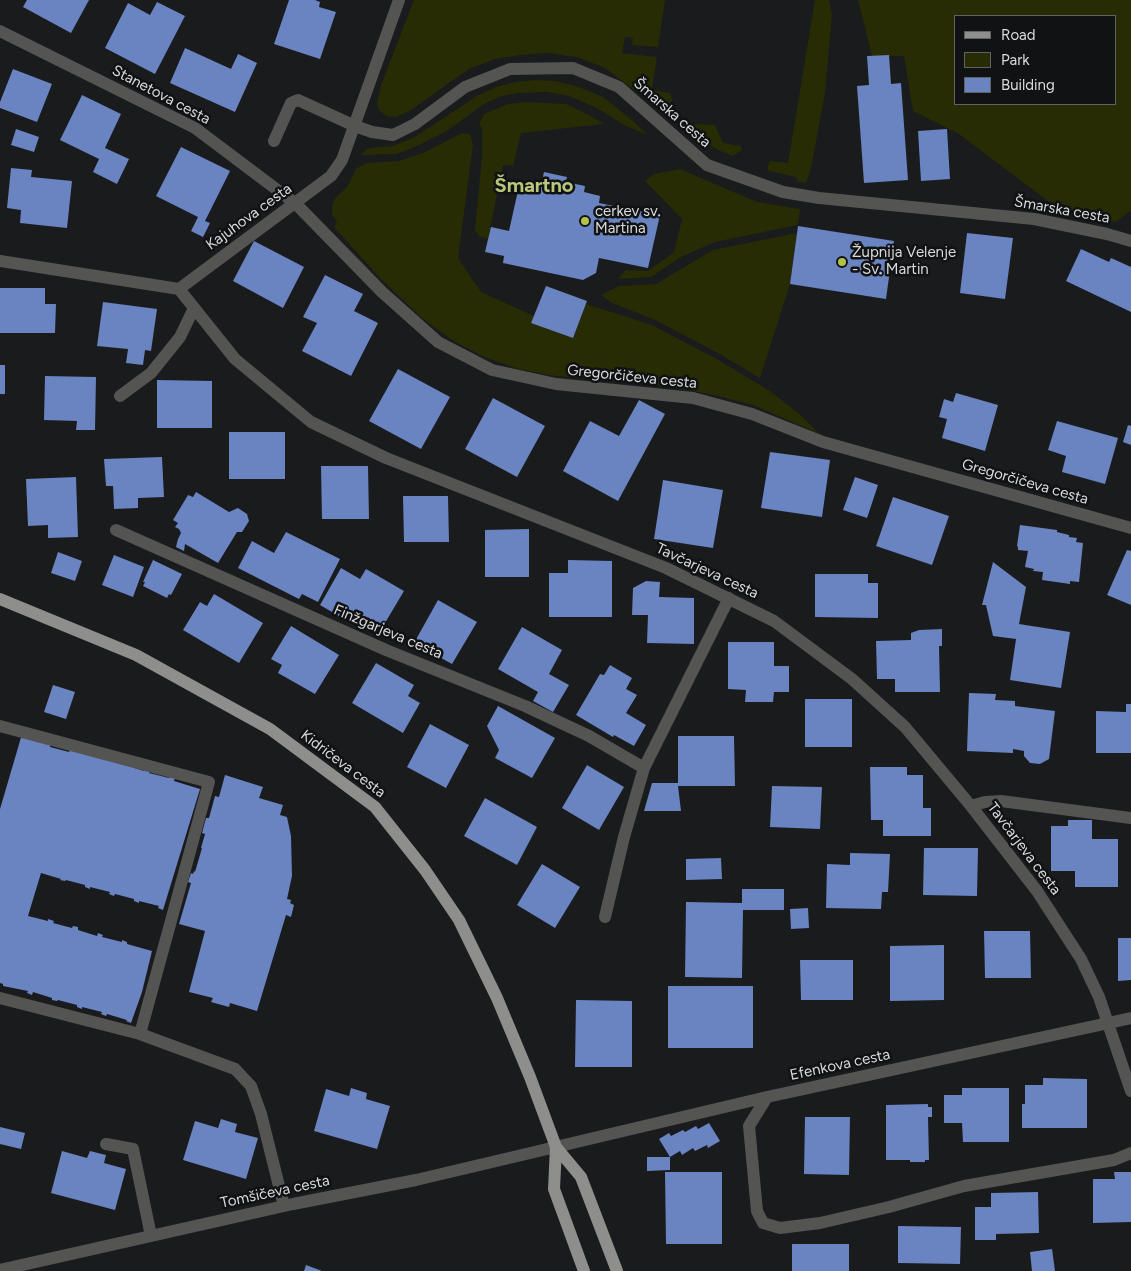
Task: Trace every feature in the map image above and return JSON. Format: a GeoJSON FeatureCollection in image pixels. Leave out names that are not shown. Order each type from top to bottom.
{"type":"FeatureCollection","features":[{"type":"Feature","properties":{"kind":"main road","name":"Kidričeva cesta"},"geometry":{"type":"LineString","coordinates":[[0,599],[136,655],[270,729],[375,807],[425,870],[458,920],[497,998],[530,1077],[556,1147],[581,1177],[616,1271]]}},
{"type":"Feature","properties":{"kind":"main road","name":"Kidričeva cesta"},"geometry":{"type":"LineString","coordinates":[[556,1147],[554,1190],[584,1271]]}},
{"type":"Feature","properties":{"kind":"street","name":"Kajuhova cesta"},"geometry":{"type":"LineString","coordinates":[[179,289],[296,204],[331,176],[342,160],[399,0]]}},
{"type":"Feature","properties":{"kind":"street","name":"Stanetova cesta"},"geometry":{"type":"LineString","coordinates":[[0,31],[195,128],[296,204]]}},
{"type":"Feature","properties":{"kind":"street","name":"Šmarska cesta"},"geometry":{"type":"LineString","coordinates":[[274,141],[291,103],[298,100],[355,126],[372,132],[393,135],[416,124],[465,87],[510,69],[573,68],[619,87],[707,165],[783,192],[819,198],[1034,219],[1107,234],[1131,241]]}},
{"type":"Feature","properties":{"kind":"street","name":"Gregorčičeva cesta"},"geometry":{"type":"LineString","coordinates":[[296,204],[382,292],[438,342],[492,370],[556,384],[694,398],[752,414],[823,442],[1131,528]]}},
{"type":"Feature","properties":{"kind":"street"},"geometry":{"type":"LineString","coordinates":[[0,261],[179,289]]}},
{"type":"Feature","properties":{"kind":"street","name":"Tavčarjeva cesta"},"geometry":{"type":"LineString","coordinates":[[179,289],[235,359],[311,422],[386,458],[666,568],[774,621],[852,679],[905,727],[971,806],[1037,891],[1081,959],[1099,997],[1131,1090]]}},
{"type":"Feature","properties":{"kind":"street"},"geometry":{"type":"LineString","coordinates":[[120,396],[151,373],[180,338],[194,308]]}},
{"type":"Feature","properties":{"kind":"street","name":"Finžgarjeva cesta"},"geometry":{"type":"LineString","coordinates":[[116,530],[386,650],[524,706],[589,736],[644,768]]}},
{"type":"Feature","properties":{"kind":"street"},"geometry":{"type":"LineString","coordinates":[[605,918],[624,837],[644,768],[729,598]]}},
{"type":"Feature","properties":{"kind":"street"},"geometry":{"type":"LineString","coordinates":[[0,726],[210,782],[140,1034]]}},
{"type":"Feature","properties":{"kind":"street"},"geometry":{"type":"LineString","coordinates":[[971,806],[985,802],[1001,801],[1131,818]]}},
{"type":"Feature","properties":{"kind":"street"},"geometry":{"type":"LineString","coordinates":[[0,998],[140,1034],[235,1069],[251,1086],[261,1114],[284,1206]]}},
{"type":"Feature","properties":{"kind":"street","name":"Efenkova cesta"},"geometry":{"type":"LineString","coordinates":[[556,1147],[767,1097],[1131,1018]]}},
{"type":"Feature","properties":{"kind":"street"},"geometry":{"type":"LineString","coordinates":[[767,1097],[749,1126],[757,1211],[763,1223],[780,1228],[820,1223],[889,1207],[964,1186],[1114,1160],[1131,1153]]}},
{"type":"Feature","properties":{"kind":"street"},"geometry":{"type":"LineString","coordinates":[[106,1144],[132,1149],[151,1236]]}},
{"type":"Feature","properties":{"kind":"street","name":"Tomšičeva cesta"},"geometry":{"type":"LineString","coordinates":[[0,1270],[284,1206],[416,1180],[556,1147]]}},
{"type":"Feature","properties":{"kind":"green space"},"geometry":{"type":"Polygon","coordinates":[[[414,0],[665,0],[658,47],[632,45],[633,38],[625,37],[622,53],[657,57],[652,90],[670,93],[672,100],[670,108],[660,109],[605,68],[577,57],[548,53],[495,59],[469,69],[408,112],[396,117],[386,116],[379,110],[377,103],[381,85],[414,0]]]}},
{"type":"Feature","properties":{"kind":"green space"},"geometry":{"type":"Polygon","coordinates":[[[815,0],[829,0],[832,14],[825,93],[811,168],[806,183],[798,182],[796,177],[769,171],[767,168],[770,161],[788,163],[815,0]]]}},
{"type":"Feature","properties":{"kind":"green space"},"geometry":{"type":"Polygon","coordinates":[[[858,0],[1131,0],[1131,210],[1116,222],[1065,214],[959,134],[913,111],[904,56],[872,56],[858,0]]]}},
{"type":"Feature","properties":{"kind":"green space"},"geometry":{"type":"Polygon","coordinates":[[[555,81],[579,87],[603,97],[648,135],[626,126],[595,107],[569,96],[547,92],[519,93],[502,96],[484,104],[447,131],[397,154],[361,155],[370,148],[393,146],[413,138],[477,96],[496,87],[515,82],[555,81]]]}},
{"type":"Feature","properties":{"kind":"green space"},"geometry":{"type":"Polygon","coordinates":[[[526,102],[566,104],[604,124],[521,133],[513,166],[503,165],[488,239],[479,236],[475,230],[482,156],[482,128],[479,124],[484,114],[508,104],[526,102]]]}},
{"type":"Feature","properties":{"kind":"green space"},"geometry":{"type":"Polygon","coordinates":[[[695,124],[715,125],[723,143],[741,146],[742,150],[733,156],[718,150],[696,137],[693,128],[695,124]]]}},
{"type":"Feature","properties":{"kind":"green space"},"geometry":{"type":"Polygon","coordinates":[[[462,133],[470,134],[473,145],[458,258],[481,292],[534,316],[532,323],[573,338],[586,304],[652,325],[715,358],[770,391],[797,412],[820,434],[753,405],[714,395],[665,386],[556,376],[518,369],[482,356],[452,340],[422,318],[380,278],[334,227],[337,222],[332,214],[332,206],[335,198],[347,187],[357,168],[367,163],[399,161],[425,152],[462,133]]]}},
{"type":"Feature","properties":{"kind":"green space"},"geometry":{"type":"Polygon","coordinates":[[[680,169],[757,202],[800,209],[798,225],[715,242],[681,257],[651,277],[618,279],[625,270],[648,271],[674,252],[682,219],[645,181],[654,174],[680,169]]]}},
{"type":"Feature","properties":{"kind":"green space"},"geometry":{"type":"Polygon","coordinates":[[[797,233],[790,284],[760,378],[718,353],[655,320],[612,303],[601,295],[619,286],[656,284],[713,250],[797,233]]]}},
{"type":"Feature","properties":{"kind":"building"},"geometry":{"type":"Polygon","coordinates":[[[27,0],[89,0],[71,33],[23,7],[27,0]]]}},
{"type":"Feature","properties":{"kind":"building"},"geometry":{"type":"Polygon","coordinates":[[[289,0],[315,0],[320,2],[319,7],[336,12],[320,59],[274,44],[289,0]]]}},
{"type":"Feature","properties":{"kind":"building"},"geometry":{"type":"Polygon","coordinates":[[[157,2],[185,16],[155,74],[105,48],[128,3],[150,15],[157,2]]]}},
{"type":"Feature","properties":{"kind":"building"},"geometry":{"type":"Polygon","coordinates":[[[185,48],[231,69],[238,54],[257,63],[235,112],[170,83],[185,48]]]}},
{"type":"Feature","properties":{"kind":"building"},"geometry":{"type":"Polygon","coordinates":[[[889,55],[891,84],[901,83],[908,180],[864,183],[857,86],[869,85],[867,56],[889,55]]]}},
{"type":"Feature","properties":{"kind":"building"},"geometry":{"type":"Polygon","coordinates":[[[13,69],[52,84],[37,122],[0,108],[0,102],[13,69]]]}},
{"type":"Feature","properties":{"kind":"building"},"geometry":{"type":"Polygon","coordinates":[[[82,95],[121,114],[105,148],[129,159],[117,184],[93,172],[99,159],[60,140],[82,95]]]}},
{"type":"Feature","properties":{"kind":"building"},"geometry":{"type":"Polygon","coordinates":[[[16,129],[39,137],[34,152],[11,145],[16,129]]]}},
{"type":"Feature","properties":{"kind":"building"},"geometry":{"type":"Polygon","coordinates":[[[947,129],[950,179],[921,181],[918,131],[947,129]]]}},
{"type":"Feature","properties":{"kind":"building"},"geometry":{"type":"Polygon","coordinates":[[[181,147],[230,171],[205,221],[210,223],[203,237],[191,231],[198,217],[156,196],[181,147]]]}},
{"type":"Feature","properties":{"kind":"building"},"geometry":{"type":"Polygon","coordinates":[[[11,168],[32,170],[31,177],[72,181],[67,228],[20,223],[21,210],[7,208],[11,168]]]}},
{"type":"Feature","properties":{"kind":"building","name":"cerkev sv. Martina"},"geometry":{"type":"Polygon","coordinates":[[[544,172],[567,177],[566,182],[585,186],[584,192],[600,196],[599,203],[660,215],[648,268],[599,258],[596,273],[583,280],[503,263],[504,256],[485,252],[491,227],[509,231],[519,186],[540,190],[544,172]]]}},
{"type":"Feature","properties":{"kind":"building","name":"Župnija Velenje - Sv. Martin"},"geometry":{"type":"Polygon","coordinates":[[[798,226],[894,241],[886,299],[790,284],[798,226]]]}},
{"type":"Feature","properties":{"kind":"building"},"geometry":{"type":"Polygon","coordinates":[[[967,233],[1013,238],[1005,299],[960,293],[967,233]]]}},
{"type":"Feature","properties":{"kind":"building"},"geometry":{"type":"Polygon","coordinates":[[[254,241],[304,267],[283,308],[233,281],[254,241]]]}},
{"type":"Feature","properties":{"kind":"building"},"geometry":{"type":"Polygon","coordinates":[[[1081,249],[1109,262],[1111,258],[1131,267],[1131,312],[1066,281],[1081,249]]]}},
{"type":"Feature","properties":{"kind":"building"},"geometry":{"type":"Polygon","coordinates":[[[325,275],[363,294],[354,311],[378,323],[351,376],[302,351],[317,323],[303,317],[325,275]]]}},
{"type":"Feature","properties":{"kind":"building"},"geometry":{"type":"Polygon","coordinates":[[[546,286],[587,301],[573,338],[531,323],[546,286]]]}},
{"type":"Feature","properties":{"kind":"building"},"geometry":{"type":"Polygon","coordinates":[[[0,288],[45,288],[45,304],[56,304],[55,333],[0,333],[0,288]]]}},
{"type":"Feature","properties":{"kind":"building"},"geometry":{"type":"Polygon","coordinates":[[[103,302],[157,309],[151,351],[145,350],[143,365],[126,363],[128,349],[97,346],[103,302]]]}},
{"type":"Feature","properties":{"kind":"building"},"geometry":{"type":"Polygon","coordinates":[[[0,365],[5,365],[5,394],[0,394],[0,365]]]}},
{"type":"Feature","properties":{"kind":"building"},"geometry":{"type":"Polygon","coordinates":[[[398,369],[450,397],[421,449],[369,421],[398,369]]]}},
{"type":"Feature","properties":{"kind":"building"},"geometry":{"type":"Polygon","coordinates":[[[45,376],[96,377],[95,430],[76,430],[77,421],[44,420],[45,376]]]}},
{"type":"Feature","properties":{"kind":"building"},"geometry":{"type":"Polygon","coordinates":[[[157,380],[212,381],[212,428],[157,428],[157,380]]]}},
{"type":"Feature","properties":{"kind":"building"},"geometry":{"type":"Polygon","coordinates":[[[956,393],[998,405],[985,451],[942,438],[947,419],[939,417],[944,399],[953,402],[956,393]]]}},
{"type":"Feature","properties":{"kind":"building"},"geometry":{"type":"Polygon","coordinates":[[[493,398],[545,426],[517,477],[465,449],[493,398]]]}},
{"type":"Feature","properties":{"kind":"building"},"geometry":{"type":"Polygon","coordinates":[[[639,400],[665,414],[618,501],[563,471],[590,421],[619,436],[639,400]]]}},
{"type":"Feature","properties":{"kind":"building"},"geometry":{"type":"Polygon","coordinates":[[[1057,421],[1118,438],[1105,484],[1062,472],[1066,456],[1048,450],[1057,421]]]}},
{"type":"Feature","properties":{"kind":"building"},"geometry":{"type":"Polygon","coordinates":[[[1128,425],[1131,426],[1131,445],[1123,442],[1128,425]]]}},
{"type":"Feature","properties":{"kind":"building"},"geometry":{"type":"Polygon","coordinates":[[[229,432],[285,432],[285,479],[229,479],[229,432]]]}},
{"type":"Feature","properties":{"kind":"building"},"geometry":{"type":"Polygon","coordinates":[[[770,452],[830,460],[822,517],[761,508],[770,452]]]}},
{"type":"Feature","properties":{"kind":"building"},"geometry":{"type":"Polygon","coordinates":[[[162,457],[164,497],[138,498],[138,508],[114,509],[113,486],[106,486],[104,459],[162,457]]]}},
{"type":"Feature","properties":{"kind":"building"},"geometry":{"type":"Polygon","coordinates":[[[321,466],[368,466],[369,519],[322,519],[321,466]]]}},
{"type":"Feature","properties":{"kind":"building"},"geometry":{"type":"Polygon","coordinates":[[[76,477],[78,537],[48,538],[48,525],[28,526],[26,479],[76,477]]]}},
{"type":"Feature","properties":{"kind":"building"},"geometry":{"type":"Polygon","coordinates":[[[855,477],[878,485],[867,518],[843,510],[855,477]]]}},
{"type":"Feature","properties":{"kind":"building"},"geometry":{"type":"Polygon","coordinates":[[[663,480],[723,490],[713,548],[654,539],[663,480]]]}},
{"type":"Feature","properties":{"kind":"building"},"geometry":{"type":"Polygon","coordinates":[[[196,492],[229,512],[238,508],[247,514],[249,521],[242,532],[237,532],[218,563],[185,544],[184,551],[176,547],[181,533],[175,527],[178,523],[173,520],[188,495],[193,497],[196,492]]]}},
{"type":"Feature","properties":{"kind":"building"},"geometry":{"type":"Polygon","coordinates":[[[403,496],[448,496],[449,542],[404,542],[403,496]]]}},
{"type":"Feature","properties":{"kind":"building"},"geometry":{"type":"Polygon","coordinates":[[[893,497],[949,516],[932,565],[876,546],[893,497]]]}},
{"type":"Feature","properties":{"kind":"building"},"geometry":{"type":"Polygon","coordinates":[[[1020,525],[1057,530],[1057,532],[1069,535],[1069,537],[1077,538],[1076,542],[1083,543],[1079,582],[1070,581],[1070,584],[1042,580],[1043,572],[1033,571],[1034,569],[1025,567],[1028,551],[1018,550],[1017,546],[1020,525]]]}},
{"type":"Feature","properties":{"kind":"building"},"geometry":{"type":"Polygon","coordinates":[[[529,529],[529,577],[485,577],[485,530],[529,529]]]}},
{"type":"Feature","properties":{"kind":"building"},"geometry":{"type":"Polygon","coordinates":[[[286,532],[340,559],[318,602],[302,594],[299,599],[238,568],[252,541],[274,553],[286,532]]]}},
{"type":"Feature","properties":{"kind":"building"},"geometry":{"type":"Polygon","coordinates":[[[1127,550],[1131,551],[1131,605],[1107,595],[1127,550]]]}},
{"type":"Feature","properties":{"kind":"building"},"geometry":{"type":"Polygon","coordinates":[[[58,552],[82,561],[75,581],[51,573],[58,552]]]}},
{"type":"Feature","properties":{"kind":"building"},"geometry":{"type":"Polygon","coordinates":[[[114,555],[144,567],[133,597],[102,585],[114,555]]]}},
{"type":"Feature","properties":{"kind":"building"},"geometry":{"type":"Polygon","coordinates":[[[153,560],[182,574],[171,595],[169,594],[167,598],[143,586],[153,560]]]}},
{"type":"Feature","properties":{"kind":"building"},"geometry":{"type":"Polygon","coordinates":[[[568,560],[612,561],[612,617],[549,617],[549,573],[568,573],[568,560]]]}},
{"type":"Feature","properties":{"kind":"building"},"geometry":{"type":"Polygon","coordinates":[[[993,562],[1026,587],[1019,624],[1070,632],[1061,688],[1010,680],[1016,639],[993,636],[986,605],[982,605],[993,562]]]}},
{"type":"Feature","properties":{"kind":"building"},"geometry":{"type":"Polygon","coordinates":[[[341,568],[360,579],[366,569],[404,591],[379,633],[346,614],[344,619],[320,605],[341,568]]]}},
{"type":"Feature","properties":{"kind":"building"},"geometry":{"type":"Polygon","coordinates":[[[815,574],[868,574],[868,583],[878,583],[878,618],[815,617],[815,574]]]}},
{"type":"Feature","properties":{"kind":"building"},"geometry":{"type":"Polygon","coordinates":[[[646,581],[660,582],[659,597],[694,598],[694,644],[647,643],[648,615],[632,615],[633,588],[646,581]]]}},
{"type":"Feature","properties":{"kind":"building"},"geometry":{"type":"Polygon","coordinates":[[[214,594],[263,623],[239,663],[183,630],[200,602],[207,606],[214,594]]]}},
{"type":"Feature","properties":{"kind":"building"},"geometry":{"type":"Polygon","coordinates":[[[438,600],[477,622],[452,664],[414,643],[438,600]]]}},
{"type":"Feature","properties":{"kind":"building"},"geometry":{"type":"Polygon","coordinates":[[[291,626],[339,655],[315,694],[278,673],[282,665],[271,659],[291,626]]]}},
{"type":"Feature","properties":{"kind":"building"},"geometry":{"type":"Polygon","coordinates":[[[522,627],[562,650],[549,674],[569,685],[553,712],[533,701],[538,692],[498,669],[522,627]]]}},
{"type":"Feature","properties":{"kind":"building"},"geometry":{"type":"Polygon","coordinates":[[[942,629],[942,646],[939,646],[940,692],[895,692],[895,679],[877,679],[876,641],[911,640],[911,633],[919,630],[942,629]]]}},
{"type":"Feature","properties":{"kind":"building"},"geometry":{"type":"Polygon","coordinates":[[[728,642],[774,642],[774,666],[789,666],[789,692],[774,692],[773,702],[745,702],[746,690],[728,689],[728,642]]]}},
{"type":"Feature","properties":{"kind":"building"},"geometry":{"type":"Polygon","coordinates":[[[376,663],[414,685],[408,696],[420,703],[403,733],[352,703],[376,663]]]}},
{"type":"Feature","properties":{"kind":"building"},"geometry":{"type":"Polygon","coordinates":[[[610,665],[632,678],[626,689],[637,695],[626,713],[646,725],[634,746],[614,735],[613,737],[576,715],[600,674],[604,675],[610,665]]]}},
{"type":"Feature","properties":{"kind":"building"},"geometry":{"type":"Polygon","coordinates":[[[53,685],[75,692],[66,719],[44,712],[53,685]]]}},
{"type":"Feature","properties":{"kind":"building"},"geometry":{"type":"Polygon","coordinates":[[[969,693],[996,694],[995,700],[1015,701],[1015,706],[1055,711],[1049,759],[1040,764],[1030,763],[1024,756],[1024,751],[1013,749],[1013,753],[967,751],[969,693]]]}},
{"type":"Feature","properties":{"kind":"building"},"geometry":{"type":"Polygon","coordinates":[[[805,699],[852,699],[852,747],[805,747],[805,699]]]}},
{"type":"Feature","properties":{"kind":"building"},"geometry":{"type":"Polygon","coordinates":[[[1126,704],[1131,704],[1131,753],[1096,753],[1096,711],[1126,712],[1126,704]]]}},
{"type":"Feature","properties":{"kind":"building"},"geometry":{"type":"Polygon","coordinates":[[[498,706],[555,738],[532,778],[495,758],[499,750],[487,726],[498,706]]]}},
{"type":"Feature","properties":{"kind":"building"},"geometry":{"type":"Polygon","coordinates":[[[430,724],[469,745],[446,788],[407,767],[430,724]]]}},
{"type":"Feature","properties":{"kind":"building"},"geometry":{"type":"Polygon","coordinates":[[[22,734],[51,742],[50,747],[69,752],[71,748],[144,771],[145,769],[150,771],[149,773],[175,778],[174,781],[200,789],[163,910],[158,908],[159,906],[139,901],[139,903],[134,901],[134,899],[115,894],[114,896],[109,894],[110,892],[90,887],[90,889],[85,887],[85,885],[60,880],[41,873],[28,916],[48,921],[48,919],[54,921],[53,923],[72,928],[73,926],[78,927],[78,930],[97,936],[98,933],[103,935],[102,937],[122,942],[122,940],[127,942],[127,944],[152,951],[142,992],[131,1023],[107,1014],[106,1016],[101,1014],[102,1012],[82,1007],[82,1009],[77,1007],[77,1005],[52,1000],[52,998],[33,992],[32,995],[27,993],[28,991],[3,986],[0,983],[0,809],[22,734]]]}},
{"type":"Feature","properties":{"kind":"building"},"geometry":{"type":"Polygon","coordinates":[[[678,736],[734,736],[735,786],[678,786],[681,811],[644,811],[652,783],[678,783],[678,736]]]}},
{"type":"Feature","properties":{"kind":"building"},"geometry":{"type":"Polygon","coordinates":[[[587,765],[624,787],[599,830],[562,808],[587,765]]]}},
{"type":"Feature","properties":{"kind":"building"},"geometry":{"type":"Polygon","coordinates":[[[870,767],[907,767],[907,775],[923,775],[923,808],[931,808],[931,836],[883,836],[883,820],[871,820],[870,767]]]}},
{"type":"Feature","properties":{"kind":"building"},"geometry":{"type":"Polygon","coordinates":[[[225,775],[263,787],[259,798],[283,805],[280,815],[287,817],[291,836],[292,876],[287,899],[291,900],[290,903],[294,905],[291,917],[286,915],[257,1011],[230,1003],[229,1007],[211,1002],[213,998],[189,992],[205,931],[179,924],[191,883],[188,882],[191,873],[195,872],[202,848],[205,834],[202,833],[206,818],[209,818],[215,796],[219,797],[225,775]]]}},
{"type":"Feature","properties":{"kind":"building"},"geometry":{"type":"Polygon","coordinates":[[[772,786],[822,787],[820,829],[770,827],[772,786]]]}},
{"type":"Feature","properties":{"kind":"building"},"geometry":{"type":"Polygon","coordinates":[[[485,798],[537,827],[517,865],[464,836],[485,798]]]}},
{"type":"Feature","properties":{"kind":"building"},"geometry":{"type":"Polygon","coordinates":[[[1068,820],[1092,820],[1092,839],[1118,839],[1118,887],[1075,887],[1075,871],[1051,871],[1051,826],[1068,826],[1068,820]]]}},
{"type":"Feature","properties":{"kind":"building"},"geometry":{"type":"Polygon","coordinates":[[[924,848],[978,848],[977,896],[923,895],[924,848]]]}},
{"type":"Feature","properties":{"kind":"building"},"geometry":{"type":"Polygon","coordinates":[[[850,853],[890,854],[888,892],[882,892],[881,909],[826,908],[827,864],[850,865],[850,853]]]}},
{"type":"Feature","properties":{"kind":"building"},"geometry":{"type":"Polygon","coordinates":[[[721,858],[722,879],[686,880],[686,859],[721,858]]]}},
{"type":"Feature","properties":{"kind":"building"},"geometry":{"type":"Polygon","coordinates":[[[542,864],[580,887],[555,928],[517,905],[542,864]]]}},
{"type":"Feature","properties":{"kind":"building"},"geometry":{"type":"Polygon","coordinates":[[[742,889],[784,889],[784,910],[743,910],[742,978],[685,977],[686,902],[742,903],[742,889]]]}},
{"type":"Feature","properties":{"kind":"building"},"geometry":{"type":"Polygon","coordinates":[[[808,908],[809,928],[791,929],[790,909],[808,908]]]}},
{"type":"Feature","properties":{"kind":"building"},"geometry":{"type":"Polygon","coordinates":[[[984,931],[1030,931],[1031,978],[985,978],[984,931]]]}},
{"type":"Feature","properties":{"kind":"building"},"geometry":{"type":"Polygon","coordinates":[[[1118,938],[1131,938],[1131,980],[1118,981],[1118,938]]]}},
{"type":"Feature","properties":{"kind":"building"},"geometry":{"type":"Polygon","coordinates":[[[944,945],[944,1000],[890,1001],[890,946],[944,945]]]}},
{"type":"Feature","properties":{"kind":"building"},"geometry":{"type":"Polygon","coordinates":[[[800,960],[853,960],[853,1000],[801,1000],[800,960]]]}},
{"type":"Feature","properties":{"kind":"building"},"geometry":{"type":"Polygon","coordinates":[[[668,986],[753,986],[753,1048],[668,1048],[668,986]]]}},
{"type":"Feature","properties":{"kind":"building"},"geometry":{"type":"Polygon","coordinates":[[[576,1000],[632,1001],[632,1067],[575,1067],[576,1000]]]}},
{"type":"Feature","properties":{"kind":"building"},"geometry":{"type":"Polygon","coordinates":[[[1043,1078],[1087,1079],[1087,1128],[1022,1128],[1022,1104],[1025,1104],[1025,1085],[1043,1085],[1043,1078]]]}},
{"type":"Feature","properties":{"kind":"building"},"geometry":{"type":"Polygon","coordinates":[[[351,1088],[367,1093],[366,1099],[390,1106],[377,1149],[314,1131],[326,1089],[349,1096],[351,1088]]]}},
{"type":"Feature","properties":{"kind":"building"},"geometry":{"type":"Polygon","coordinates":[[[962,1088],[1009,1088],[1009,1142],[963,1142],[962,1123],[944,1123],[944,1095],[962,1095],[962,1088]]]}},
{"type":"Feature","properties":{"kind":"building"},"geometry":{"type":"Polygon","coordinates":[[[928,1104],[928,1107],[932,1107],[932,1117],[928,1117],[929,1160],[925,1160],[925,1162],[910,1162],[910,1160],[886,1160],[886,1105],[928,1104]]]}},
{"type":"Feature","properties":{"kind":"building"},"geometry":{"type":"Polygon","coordinates":[[[805,1117],[850,1117],[849,1175],[804,1174],[805,1117]]]}},
{"type":"Feature","properties":{"kind":"building"},"geometry":{"type":"Polygon","coordinates":[[[221,1119],[237,1124],[235,1132],[258,1138],[246,1179],[183,1160],[195,1121],[218,1128],[221,1119]]]}},
{"type":"Feature","properties":{"kind":"building"},"geometry":{"type":"Polygon","coordinates":[[[709,1123],[720,1141],[708,1148],[707,1145],[695,1151],[693,1148],[682,1155],[680,1151],[670,1157],[659,1139],[669,1133],[671,1136],[696,1126],[698,1129],[709,1123]]]}},
{"type":"Feature","properties":{"kind":"building"},"geometry":{"type":"Polygon","coordinates":[[[0,1127],[25,1133],[21,1149],[0,1144],[0,1127]]]}},
{"type":"Feature","properties":{"kind":"building"},"geometry":{"type":"Polygon","coordinates":[[[62,1151],[87,1158],[90,1151],[106,1155],[104,1163],[126,1169],[115,1210],[51,1193],[62,1151]]]}},
{"type":"Feature","properties":{"kind":"building"},"geometry":{"type":"Polygon","coordinates":[[[647,1157],[670,1157],[670,1170],[647,1171],[647,1157]]]}},
{"type":"Feature","properties":{"kind":"building"},"geometry":{"type":"Polygon","coordinates":[[[665,1172],[722,1172],[722,1244],[666,1244],[665,1172]]]}},
{"type":"Feature","properties":{"kind":"building"},"geometry":{"type":"Polygon","coordinates":[[[1114,1172],[1131,1172],[1131,1222],[1093,1223],[1093,1179],[1115,1179],[1114,1172]]]}},
{"type":"Feature","properties":{"kind":"building"},"geometry":{"type":"Polygon","coordinates":[[[1038,1192],[1039,1233],[996,1234],[996,1240],[975,1240],[975,1207],[991,1207],[991,1193],[1038,1192]]]}},
{"type":"Feature","properties":{"kind":"building"},"geometry":{"type":"Polygon","coordinates":[[[898,1226],[961,1227],[960,1264],[898,1263],[898,1226]]]}},
{"type":"Feature","properties":{"kind":"building"},"geometry":{"type":"Polygon","coordinates":[[[792,1244],[849,1244],[849,1271],[792,1271],[792,1244]]]}},
{"type":"Feature","properties":{"kind":"building"},"geometry":{"type":"Polygon","coordinates":[[[1052,1249],[1055,1271],[1032,1271],[1030,1252],[1052,1249]]]}},
{"type":"Feature","properties":{"kind":"building"},"geometry":{"type":"Polygon","coordinates":[[[306,1265],[322,1271],[304,1271],[306,1265]]]}},
{"type":"Feature","properties":{"kind":"place","name":"cerkev sv. Martina"},"geometry":{"type":"Point","coordinates":[585,221]}},
{"type":"Feature","properties":{"kind":"place","name":"Župnija Velenje - Sv. Martin"},"geometry":{"type":"Point","coordinates":[842,262]}},
{"type":"Feature","properties":{"kind":"district","name":"Šmartno"},"geometry":{"type":"Point","coordinates":[534,186]}}]}
